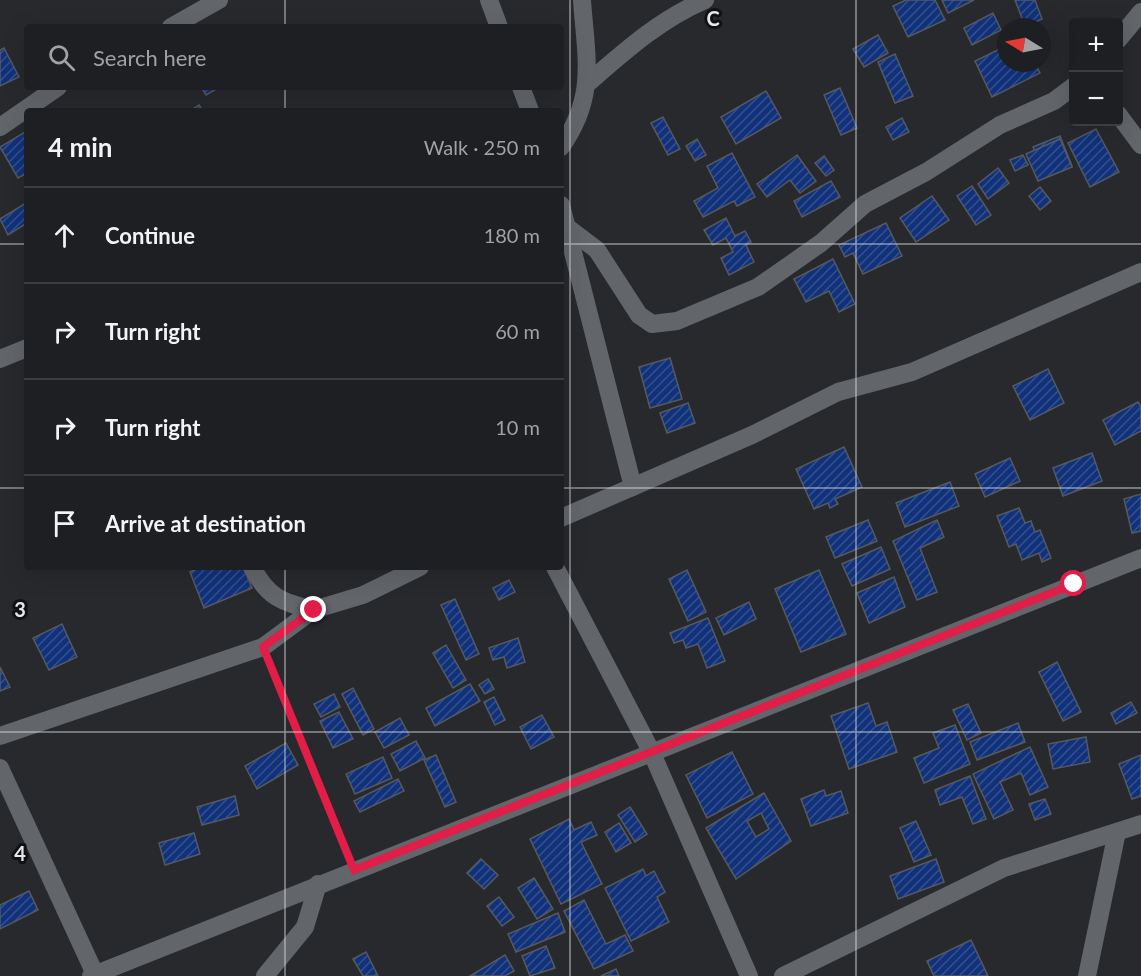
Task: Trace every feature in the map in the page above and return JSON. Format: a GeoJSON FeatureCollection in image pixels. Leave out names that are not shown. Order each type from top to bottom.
{"type":"FeatureCollection","features":[{"type":"Feature","properties":{"kind":"street"},"geometry":{"type":"LineString","coordinates":[[176,24],[219,0]]}},
{"type":"Feature","properties":{"kind":"street"},"geometry":{"type":"LineString","coordinates":[[489,0],[498,24]]}},
{"type":"Feature","properties":{"kind":"street"},"geometry":{"type":"LineString","coordinates":[[564,143],[573,130],[580,113],[588,83],[582,0]]}},
{"type":"Feature","properties":{"kind":"street"},"geometry":{"type":"LineString","coordinates":[[588,83],[645,34],[679,11],[705,0]]}},
{"type":"Feature","properties":{"kind":"street"},"geometry":{"type":"LineString","coordinates":[[1123,35],[1141,12]]}},
{"type":"Feature","properties":{"kind":"street"},"geometry":{"type":"LineString","coordinates":[[28,108],[54,90]]}},
{"type":"Feature","properties":{"kind":"street"},"geometry":{"type":"LineString","coordinates":[[522,90],[529,108]]}},
{"type":"Feature","properties":{"kind":"street"},"geometry":{"type":"LineString","coordinates":[[568,228],[597,250],[639,315],[652,324],[677,321],[758,287],[821,243],[865,204],[926,171],[1000,125],[1054,101],[1069,90]]}},
{"type":"Feature","properties":{"kind":"street"},"geometry":{"type":"LineString","coordinates":[[1054,101],[1069,101]]}},
{"type":"Feature","properties":{"kind":"street"},"geometry":{"type":"LineString","coordinates":[[0,127],[24,110]]}},
{"type":"Feature","properties":{"kind":"street"},"geometry":{"type":"LineString","coordinates":[[1123,120],[1141,145]]}},
{"type":"Feature","properties":{"kind":"street"},"geometry":{"type":"LineString","coordinates":[[564,215],[633,487]]}},
{"type":"Feature","properties":{"kind":"street"},"geometry":{"type":"LineString","coordinates":[[564,518],[752,435],[838,392],[912,372],[1141,272]]}},
{"type":"Feature","properties":{"kind":"street"},"geometry":{"type":"LineString","coordinates":[[0,359],[24,349]]}},
{"type":"Feature","properties":{"kind":"street"},"geometry":{"type":"LineString","coordinates":[[0,768],[93,975],[651,751],[1141,558]]}},
{"type":"Feature","properties":{"kind":"street"},"geometry":{"type":"LineString","coordinates":[[254,570],[261,584],[280,602],[314,610]]}},
{"type":"Feature","properties":{"kind":"street"},"geometry":{"type":"LineString","coordinates":[[0,736],[263,647],[314,610],[363,595],[414,570]]}},
{"type":"Feature","properties":{"kind":"street"},"geometry":{"type":"LineString","coordinates":[[557,570],[651,751],[749,976]]}},
{"type":"Feature","properties":{"kind":"street"},"geometry":{"type":"LineString","coordinates":[[783,976],[1004,868],[1141,824]]}},
{"type":"Feature","properties":{"kind":"street"},"geometry":{"type":"LineString","coordinates":[[1087,976],[1116,832]]}},
{"type":"Feature","properties":{"kind":"street"},"geometry":{"type":"LineString","coordinates":[[265,976],[305,927],[318,885]]}},
{"type":"Feature","properties":{"kind":"path"},"geometry":{"type":"LineString","coordinates":[[263,647],[354,870]]}},
{"type":"Feature","properties":{"kind":"building"},"geometry":{"type":"Polygon","coordinates":[[[906,0],[935,0],[945,20],[908,37],[893,6],[906,0]]]}},
{"type":"Feature","properties":{"kind":"building"},"geometry":{"type":"Polygon","coordinates":[[[942,0],[974,0],[948,13],[942,0]]]}},
{"type":"Feature","properties":{"kind":"building"},"geometry":{"type":"Polygon","coordinates":[[[1015,0],[1035,0],[1042,18],[1022,18],[1015,0]]]}},
{"type":"Feature","properties":{"kind":"building"},"geometry":{"type":"Polygon","coordinates":[[[993,13],[997,22],[997,32],[972,45],[964,28],[993,13]]]}},
{"type":"Feature","properties":{"kind":"building"},"geometry":{"type":"Polygon","coordinates":[[[878,35],[888,53],[864,67],[853,49],[878,35]]]}},
{"type":"Feature","properties":{"kind":"building"},"geometry":{"type":"Polygon","coordinates":[[[4,48],[19,77],[0,86],[0,50],[4,48]]]}},
{"type":"Feature","properties":{"kind":"building"},"geometry":{"type":"Polygon","coordinates":[[[997,50],[997,72],[1040,73],[992,97],[975,61],[997,50]]]}},
{"type":"Feature","properties":{"kind":"building"},"geometry":{"type":"Polygon","coordinates":[[[895,54],[913,96],[895,103],[878,62],[895,54]]]}},
{"type":"Feature","properties":{"kind":"building"},"geometry":{"type":"Polygon","coordinates":[[[840,88],[857,128],[841,135],[824,95],[840,88]]]}},
{"type":"Feature","properties":{"kind":"building"},"geometry":{"type":"Polygon","coordinates":[[[203,90],[215,90],[206,95],[203,90]]]}},
{"type":"Feature","properties":{"kind":"building"},"geometry":{"type":"Polygon","coordinates":[[[766,91],[781,118],[736,144],[721,117],[766,91]]]}},
{"type":"Feature","properties":{"kind":"building"},"geometry":{"type":"Polygon","coordinates":[[[663,117],[680,149],[668,155],[651,123],[663,117]]]}},
{"type":"Feature","properties":{"kind":"building"},"geometry":{"type":"Polygon","coordinates":[[[902,118],[909,132],[893,140],[886,127],[902,118]]]}},
{"type":"Feature","properties":{"kind":"building"},"geometry":{"type":"Polygon","coordinates":[[[1096,129],[1119,172],[1090,187],[1068,143],[1096,129]]]}},
{"type":"Feature","properties":{"kind":"building"},"geometry":{"type":"Polygon","coordinates":[[[24,133],[24,175],[18,178],[0,147],[24,133]]]}},
{"type":"Feature","properties":{"kind":"building"},"geometry":{"type":"Polygon","coordinates":[[[1060,136],[1072,166],[1045,176],[1033,147],[1060,136]]]}},
{"type":"Feature","properties":{"kind":"building"},"geometry":{"type":"Polygon","coordinates":[[[697,139],[706,155],[695,161],[686,146],[697,139]]]}},
{"type":"Feature","properties":{"kind":"building"},"geometry":{"type":"Polygon","coordinates":[[[1060,139],[1072,167],[1038,181],[1026,154],[1060,139]]]}},
{"type":"Feature","properties":{"kind":"building"},"geometry":{"type":"Polygon","coordinates":[[[732,153],[755,197],[737,206],[734,201],[703,217],[694,201],[718,188],[707,166],[732,153]]]}},
{"type":"Feature","properties":{"kind":"building"},"geometry":{"type":"Polygon","coordinates":[[[797,155],[816,181],[800,193],[790,180],[767,197],[757,184],[797,155]]]}},
{"type":"Feature","properties":{"kind":"building"},"geometry":{"type":"Polygon","coordinates":[[[1023,155],[1028,165],[1015,171],[1010,160],[1023,155]]]}},
{"type":"Feature","properties":{"kind":"building"},"geometry":{"type":"Polygon","coordinates":[[[824,156],[834,170],[826,176],[815,163],[824,156]]]}},
{"type":"Feature","properties":{"kind":"building"},"geometry":{"type":"Polygon","coordinates":[[[998,168],[1009,183],[988,199],[978,184],[998,168]]]}},
{"type":"Feature","properties":{"kind":"building"},"geometry":{"type":"Polygon","coordinates":[[[831,181],[840,197],[802,217],[794,201],[831,181]]]}},
{"type":"Feature","properties":{"kind":"building"},"geometry":{"type":"Polygon","coordinates":[[[972,186],[991,215],[976,225],[957,196],[972,186]]]}},
{"type":"Feature","properties":{"kind":"building"},"geometry":{"type":"Polygon","coordinates":[[[1040,187],[1051,201],[1040,210],[1029,196],[1040,187]]]}},
{"type":"Feature","properties":{"kind":"building"},"geometry":{"type":"Polygon","coordinates":[[[932,196],[949,220],[916,242],[900,218],[932,196]]]}},
{"type":"Feature","properties":{"kind":"building"},"geometry":{"type":"Polygon","coordinates":[[[24,204],[24,225],[8,235],[0,219],[24,204]]]}},
{"type":"Feature","properties":{"kind":"building"},"geometry":{"type":"Polygon","coordinates":[[[726,218],[735,236],[745,231],[751,242],[746,245],[754,262],[729,275],[721,258],[733,252],[726,238],[713,245],[704,230],[726,218]]]}},
{"type":"Feature","properties":{"kind":"building"},"geometry":{"type":"Polygon","coordinates":[[[886,223],[902,256],[863,274],[853,253],[845,257],[839,245],[886,223]]]}},
{"type":"Feature","properties":{"kind":"building"},"geometry":{"type":"Polygon","coordinates":[[[833,259],[855,304],[839,312],[829,291],[806,302],[794,279],[833,259]]]}},
{"type":"Feature","properties":{"kind":"building"},"geometry":{"type":"Polygon","coordinates":[[[670,358],[682,399],[650,408],[639,367],[670,358]]]}},
{"type":"Feature","properties":{"kind":"building"},"geometry":{"type":"Polygon","coordinates":[[[1048,369],[1064,403],[1030,420],[1013,386],[1048,369]]]}},
{"type":"Feature","properties":{"kind":"building"},"geometry":{"type":"Polygon","coordinates":[[[1138,402],[1141,407],[1141,431],[1115,445],[1103,420],[1138,402]]]}},
{"type":"Feature","properties":{"kind":"building"},"geometry":{"type":"Polygon","coordinates":[[[688,403],[695,423],[667,433],[660,413],[688,403]]]}},
{"type":"Feature","properties":{"kind":"building"},"geometry":{"type":"Polygon","coordinates":[[[844,447],[862,487],[835,499],[838,504],[830,508],[828,503],[814,509],[796,469],[844,447]]]}},
{"type":"Feature","properties":{"kind":"building"},"geometry":{"type":"Polygon","coordinates":[[[1092,453],[1102,481],[1063,496],[1053,468],[1092,453]]]}},
{"type":"Feature","properties":{"kind":"building"},"geometry":{"type":"Polygon","coordinates":[[[1010,458],[1020,481],[985,497],[975,474],[1010,458]]]}},
{"type":"Feature","properties":{"kind":"building"},"geometry":{"type":"Polygon","coordinates":[[[950,482],[959,506],[905,527],[896,503],[950,482]]]}},
{"type":"Feature","properties":{"kind":"building"},"geometry":{"type":"Polygon","coordinates":[[[1141,494],[1141,531],[1132,533],[1124,499],[1141,494]]]}},
{"type":"Feature","properties":{"kind":"building"},"geometry":{"type":"Polygon","coordinates":[[[1019,508],[1025,523],[1031,521],[1035,532],[1040,530],[1051,558],[1042,562],[1039,553],[1022,560],[1016,544],[1009,547],[997,516],[1019,508]]]}},
{"type":"Feature","properties":{"kind":"building"},"geometry":{"type":"Polygon","coordinates":[[[868,520],[877,541],[835,558],[826,537],[868,520]]]}},
{"type":"Feature","properties":{"kind":"building"},"geometry":{"type":"Polygon","coordinates":[[[937,520],[944,537],[920,548],[937,592],[917,600],[893,541],[937,520]]]}},
{"type":"Feature","properties":{"kind":"building"},"geometry":{"type":"Polygon","coordinates":[[[881,547],[890,569],[852,586],[842,564],[881,547]]]}},
{"type":"Feature","properties":{"kind":"building"},"geometry":{"type":"Polygon","coordinates":[[[194,570],[244,570],[252,588],[204,608],[190,572],[194,570]]]}},
{"type":"Feature","properties":{"kind":"building"},"geometry":{"type":"Polygon","coordinates":[[[687,570],[706,612],[688,621],[669,579],[687,570]]]}},
{"type":"Feature","properties":{"kind":"building"},"geometry":{"type":"Polygon","coordinates":[[[819,570],[846,634],[801,652],[775,589],[819,570]]]}},
{"type":"Feature","properties":{"kind":"building"},"geometry":{"type":"Polygon","coordinates":[[[894,577],[905,607],[869,623],[857,593],[894,577]]]}},
{"type":"Feature","properties":{"kind":"building"},"geometry":{"type":"Polygon","coordinates":[[[509,580],[515,592],[499,600],[493,588],[509,580]]]}},
{"type":"Feature","properties":{"kind":"building"},"geometry":{"type":"Polygon","coordinates":[[[455,599],[479,654],[466,660],[441,605],[455,599]]]}},
{"type":"Feature","properties":{"kind":"building"},"geometry":{"type":"Polygon","coordinates":[[[749,602],[756,619],[724,635],[716,618],[749,602]]]}},
{"type":"Feature","properties":{"kind":"building"},"geometry":{"type":"Polygon","coordinates":[[[708,618],[725,661],[707,668],[698,644],[686,648],[683,640],[674,643],[670,633],[708,618]]]}},
{"type":"Feature","properties":{"kind":"building"},"geometry":{"type":"Polygon","coordinates":[[[62,624],[77,657],[49,670],[33,638],[62,624]]]}},
{"type":"Feature","properties":{"kind":"building"},"geometry":{"type":"Polygon","coordinates":[[[518,638],[525,662],[507,668],[504,657],[493,660],[489,648],[518,638]]]}},
{"type":"Feature","properties":{"kind":"building"},"geometry":{"type":"Polygon","coordinates":[[[446,645],[466,680],[453,688],[433,653],[446,645]]]}},
{"type":"Feature","properties":{"kind":"building"},"geometry":{"type":"Polygon","coordinates":[[[1057,662],[1081,712],[1063,721],[1039,672],[1057,662]]]}},
{"type":"Feature","properties":{"kind":"building"},"geometry":{"type":"Polygon","coordinates":[[[0,667],[10,687],[0,691],[0,667]]]}},
{"type":"Feature","properties":{"kind":"building"},"geometry":{"type":"Polygon","coordinates":[[[488,679],[494,689],[485,694],[479,685],[488,679]]]}},
{"type":"Feature","properties":{"kind":"building"},"geometry":{"type":"Polygon","coordinates":[[[470,684],[480,701],[435,726],[426,708],[470,684]]]}},
{"type":"Feature","properties":{"kind":"building"},"geometry":{"type":"Polygon","coordinates":[[[353,688],[374,729],[363,735],[342,694],[353,688]]]}},
{"type":"Feature","properties":{"kind":"building"},"geometry":{"type":"Polygon","coordinates":[[[334,694],[340,707],[321,717],[314,704],[334,694]]]}},
{"type":"Feature","properties":{"kind":"building"},"geometry":{"type":"Polygon","coordinates":[[[494,697],[505,720],[495,725],[484,702],[494,697]]]}},
{"type":"Feature","properties":{"kind":"building"},"geometry":{"type":"Polygon","coordinates":[[[1131,702],[1137,713],[1116,724],[1111,713],[1131,702]]]}},
{"type":"Feature","properties":{"kind":"building"},"geometry":{"type":"Polygon","coordinates":[[[868,703],[876,726],[887,722],[897,752],[849,769],[831,716],[868,703]]]}},
{"type":"Feature","properties":{"kind":"building"},"geometry":{"type":"Polygon","coordinates":[[[968,704],[981,733],[967,740],[953,710],[968,704]]]}},
{"type":"Feature","properties":{"kind":"building"},"geometry":{"type":"Polygon","coordinates":[[[339,712],[353,739],[333,748],[320,721],[339,712]]]}},
{"type":"Feature","properties":{"kind":"building"},"geometry":{"type":"Polygon","coordinates":[[[542,715],[554,737],[531,749],[520,727],[542,715]]]}},
{"type":"Feature","properties":{"kind":"building"},"geometry":{"type":"Polygon","coordinates":[[[400,718],[409,735],[384,748],[375,732],[400,718]]]}},
{"type":"Feature","properties":{"kind":"building"},"geometry":{"type":"Polygon","coordinates":[[[1018,723],[1025,742],[977,760],[970,742],[1018,723]]]}},
{"type":"Feature","properties":{"kind":"building"},"geometry":{"type":"Polygon","coordinates":[[[955,725],[970,764],[924,783],[914,758],[939,748],[933,733],[955,725]]]}},
{"type":"Feature","properties":{"kind":"building"},"geometry":{"type":"Polygon","coordinates":[[[1086,737],[1090,762],[1053,769],[1048,744],[1086,737]]]}},
{"type":"Feature","properties":{"kind":"building"},"geometry":{"type":"Polygon","coordinates":[[[416,741],[425,758],[400,771],[391,754],[416,741]]]}},
{"type":"Feature","properties":{"kind":"building"},"geometry":{"type":"Polygon","coordinates":[[[286,743],[298,765],[257,789],[245,766],[286,743]]]}},
{"type":"Feature","properties":{"kind":"building"},"geometry":{"type":"Polygon","coordinates":[[[1030,747],[1048,787],[1030,795],[1021,773],[1000,782],[1013,810],[994,819],[973,774],[1030,747]]]}},
{"type":"Feature","properties":{"kind":"building"},"geometry":{"type":"Polygon","coordinates":[[[732,752],[753,794],[707,818],[686,775],[732,752]]]}},
{"type":"Feature","properties":{"kind":"building"},"geometry":{"type":"Polygon","coordinates":[[[436,755],[456,802],[445,807],[424,760],[436,755]]]}},
{"type":"Feature","properties":{"kind":"building"},"geometry":{"type":"Polygon","coordinates":[[[1141,755],[1141,796],[1132,799],[1119,764],[1141,755]]]}},
{"type":"Feature","properties":{"kind":"building"},"geometry":{"type":"Polygon","coordinates":[[[383,757],[392,778],[355,794],[346,774],[383,757]]]}},
{"type":"Feature","properties":{"kind":"building"},"geometry":{"type":"Polygon","coordinates":[[[970,776],[986,819],[973,824],[962,797],[940,805],[935,790],[970,776]]]}},
{"type":"Feature","properties":{"kind":"building"},"geometry":{"type":"Polygon","coordinates":[[[398,779],[404,791],[360,812],[354,801],[398,779]]]}},
{"type":"Feature","properties":{"kind":"building"},"geometry":{"type":"Polygon","coordinates":[[[824,790],[826,796],[841,791],[848,813],[811,826],[801,799],[824,790]]]}},
{"type":"Feature","properties":{"kind":"building"},"geometry":{"type":"Polygon","coordinates":[[[764,793],[791,841],[736,879],[706,828],[764,793]],[[761,813],[747,821],[756,837],[769,829],[761,813]]]}},
{"type":"Feature","properties":{"kind":"building"},"geometry":{"type":"Polygon","coordinates":[[[235,796],[239,815],[202,825],[197,807],[235,796]]]}},
{"type":"Feature","properties":{"kind":"building"},"geometry":{"type":"Polygon","coordinates":[[[1045,799],[1051,814],[1035,820],[1029,804],[1045,799]]]}},
{"type":"Feature","properties":{"kind":"building"},"geometry":{"type":"Polygon","coordinates":[[[630,807],[647,834],[635,842],[618,815],[630,807]]]}},
{"type":"Feature","properties":{"kind":"building"},"geometry":{"type":"Polygon","coordinates":[[[569,819],[574,830],[591,822],[597,835],[581,842],[602,884],[561,904],[530,839],[569,819]]]}},
{"type":"Feature","properties":{"kind":"building"},"geometry":{"type":"Polygon","coordinates":[[[916,821],[931,855],[914,862],[900,828],[916,821]]]}},
{"type":"Feature","properties":{"kind":"building"},"geometry":{"type":"Polygon","coordinates":[[[619,823],[631,843],[616,852],[605,832],[619,823]]]}},
{"type":"Feature","properties":{"kind":"building"},"geometry":{"type":"Polygon","coordinates":[[[194,833],[200,854],[165,865],[159,843],[194,833]]]}},
{"type":"Feature","properties":{"kind":"building"},"geometry":{"type":"Polygon","coordinates":[[[481,859],[498,875],[484,889],[467,873],[481,859]]]}},
{"type":"Feature","properties":{"kind":"building"},"geometry":{"type":"Polygon","coordinates":[[[936,859],[944,882],[898,899],[890,876],[936,859]]]}},
{"type":"Feature","properties":{"kind":"building"},"geometry":{"type":"Polygon","coordinates":[[[643,869],[646,876],[654,871],[665,892],[657,897],[669,922],[631,941],[605,888],[643,869]]]}},
{"type":"Feature","properties":{"kind":"building"},"geometry":{"type":"Polygon","coordinates":[[[534,878],[553,909],[537,919],[518,888],[534,878]]]}},
{"type":"Feature","properties":{"kind":"building"},"geometry":{"type":"Polygon","coordinates":[[[29,891],[38,910],[0,929],[0,905],[29,891]]]}},
{"type":"Feature","properties":{"kind":"building"},"geometry":{"type":"Polygon","coordinates":[[[499,897],[514,917],[502,926],[487,906],[499,897]]]}},
{"type":"Feature","properties":{"kind":"building"},"geometry":{"type":"Polygon","coordinates":[[[584,900],[606,944],[625,935],[633,951],[594,969],[564,911],[584,900]]]}},
{"type":"Feature","properties":{"kind":"building"},"geometry":{"type":"Polygon","coordinates":[[[558,913],[565,932],[516,952],[508,934],[558,913]]]}},
{"type":"Feature","properties":{"kind":"building"},"geometry":{"type":"Polygon","coordinates":[[[971,940],[988,976],[934,976],[927,961],[971,940]]]}},
{"type":"Feature","properties":{"kind":"building"},"geometry":{"type":"Polygon","coordinates":[[[546,946],[555,968],[530,976],[522,956],[546,946]]]}},
{"type":"Feature","properties":{"kind":"building"},"geometry":{"type":"Polygon","coordinates":[[[366,952],[378,976],[363,976],[353,959],[366,952]]]}},
{"type":"Feature","properties":{"kind":"building"},"geometry":{"type":"Polygon","coordinates":[[[505,955],[514,971],[505,976],[470,976],[505,955]]]}},
{"type":"Feature","properties":{"kind":"building"},"geometry":{"type":"Polygon","coordinates":[[[616,969],[619,976],[601,976],[616,969]]]}},
{"type":"Feature","properties":{"kind":"route"},"geometry":{"type":"LineString","coordinates":[[314,610],[263,647],[354,870],[1074,584]]}}]}
